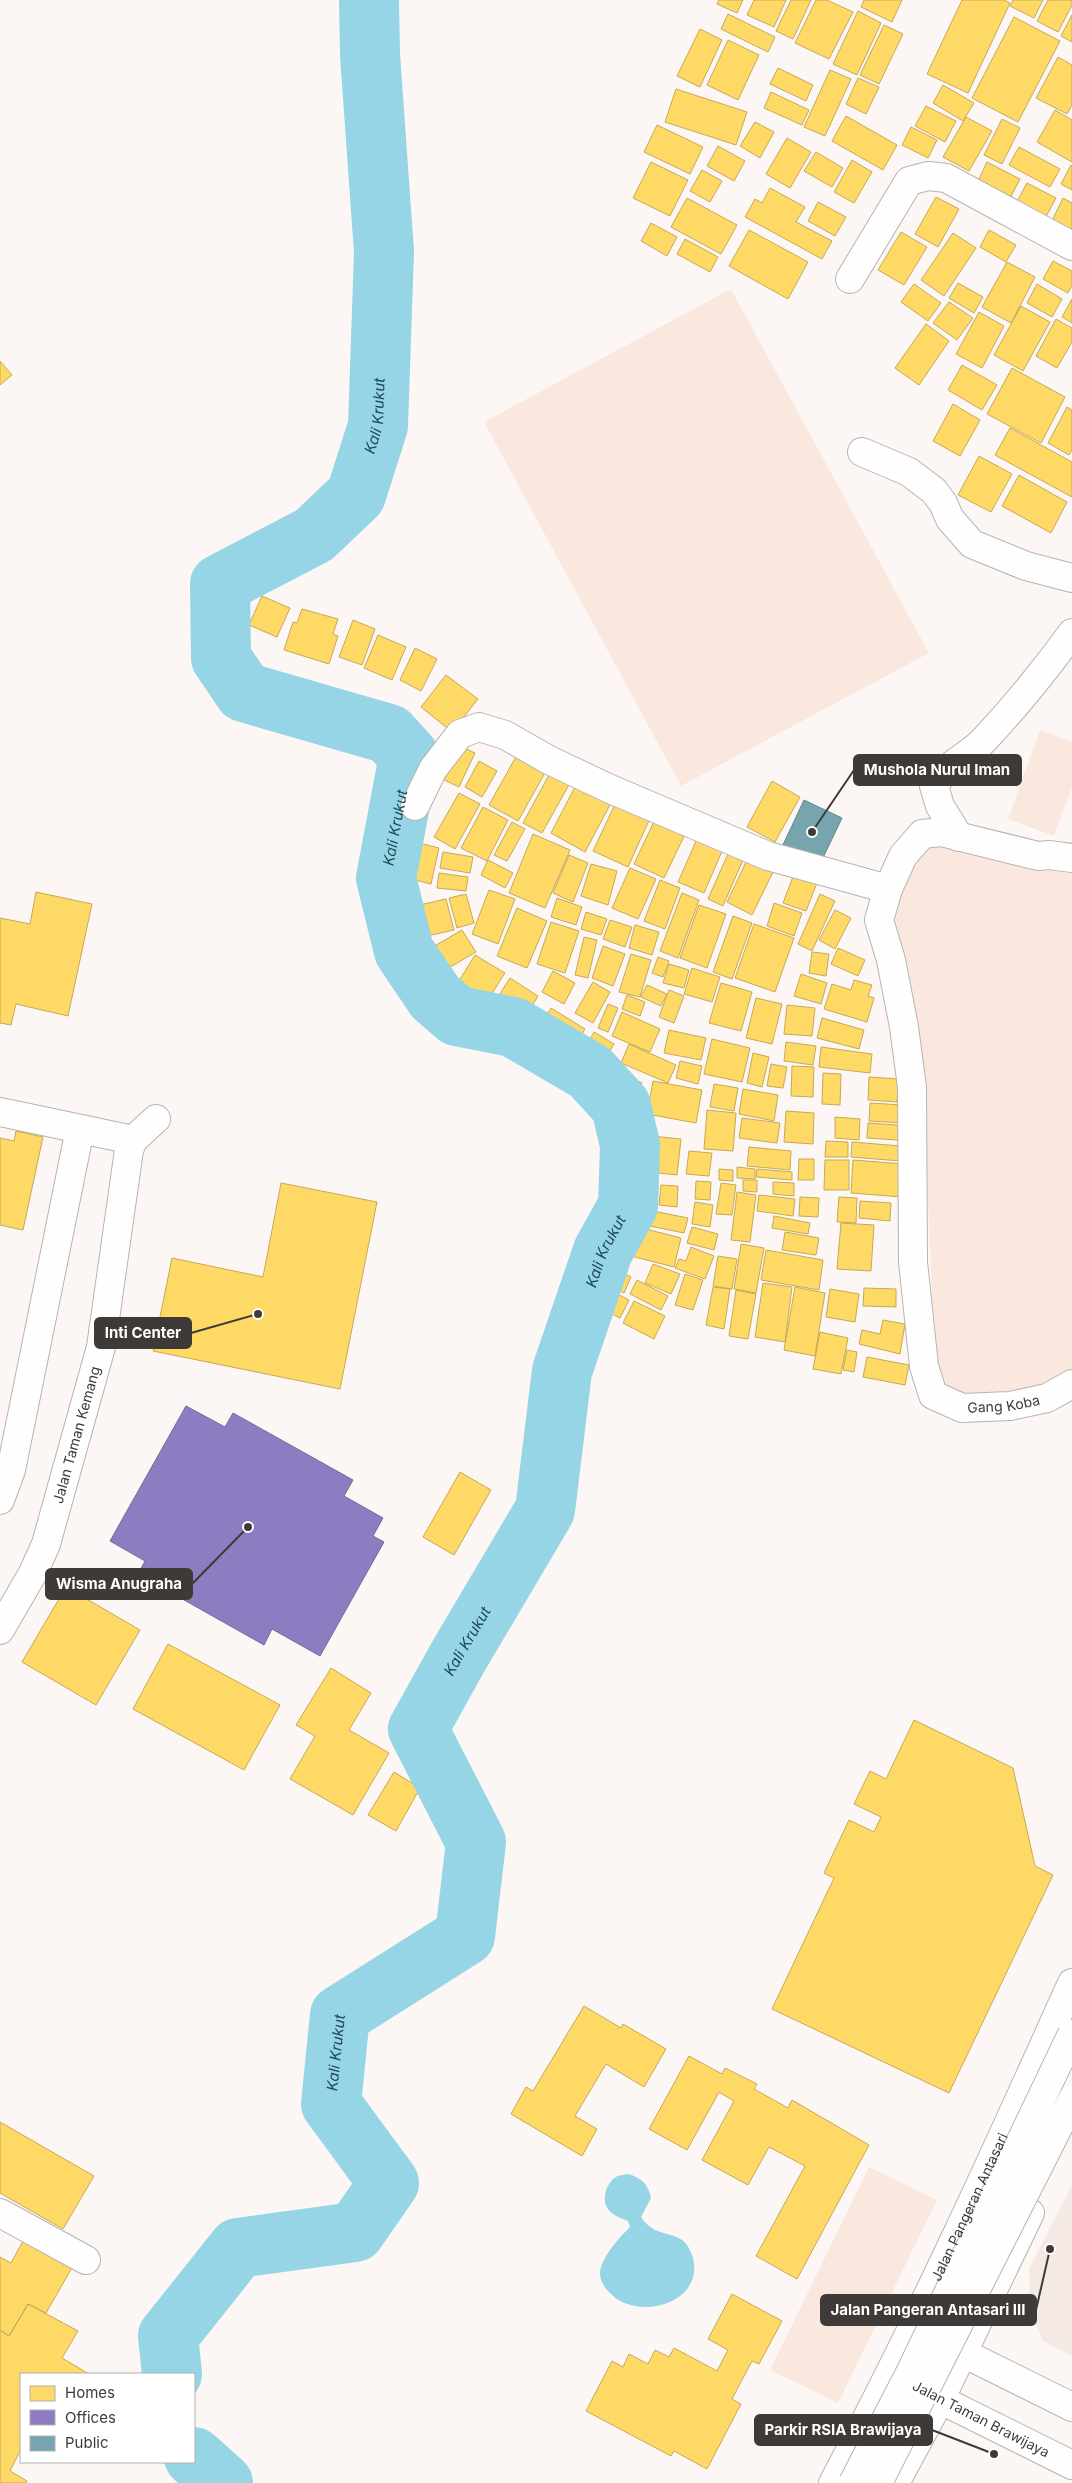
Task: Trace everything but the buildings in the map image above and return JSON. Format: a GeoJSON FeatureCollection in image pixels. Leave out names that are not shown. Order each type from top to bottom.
{"type":"FeatureCollection","features":[{"type":"Feature","properties":{"kind":"street"},"geometry":{"type":"LineString","coordinates":[[850,279],[909,182],[928,176],[946,178],[1072,246]]}},
{"type":"Feature","properties":{"kind":"street"},"geometry":{"type":"LineString","coordinates":[[862,452],[909,472],[934,491],[943,503],[950,519],[972,544],[1026,566],[1072,578]]}},
{"type":"Feature","properties":{"kind":"street"},"geometry":{"type":"LineString","coordinates":[[1072,633],[1044,670],[983,741],[947,768],[934,786],[940,806],[959,837],[1038,856],[1048,854],[1072,858]]}},
{"type":"Feature","properties":{"kind":"street"},"geometry":{"type":"LineString","coordinates":[[415,806],[433,769],[460,734],[479,727],[506,735],[549,760],[608,788],[658,807],[768,856],[888,889]]}},
{"type":"Feature","properties":{"kind":"street","name":"Gang Koba"},"geometry":{"type":"LineString","coordinates":[[959,837],[941,832],[922,834],[903,856],[888,889],[879,920],[895,979],[912,1087],[913,1262],[924,1366],[933,1394],[962,1408],[1010,1406],[1047,1398],[1072,1384]]}},
{"type":"Feature","properties":{"kind":"street"},"geometry":{"type":"LineString","coordinates":[[0,1112],[133,1140],[156,1119]]}},
{"type":"Feature","properties":{"kind":"street"},"geometry":{"type":"LineString","coordinates":[[0,1500],[11,1470],[80,1128]]}},
{"type":"Feature","properties":{"kind":"street","name":"Jalan Taman Kemang"},"geometry":{"type":"LineString","coordinates":[[0,1630],[33,1573],[46,1544],[101,1347],[129,1150],[133,1140]]}},
{"type":"Feature","properties":{"kind":"street","name":"Jalan Pangeran Antasari"},"geometry":{"type":"LineString","coordinates":[[833,2483],[890,2374],[982,2182],[1072,1984]]}},
{"type":"Feature","properties":{"kind":"street"},"geometry":{"type":"LineString","coordinates":[[853,2483],[910,2373],[1072,2034]]}},
{"type":"Feature","properties":{"kind":"street"},"geometry":{"type":"LineString","coordinates":[[878,2483],[1072,2100]]}},
{"type":"Feature","properties":{"kind":"street"},"geometry":{"type":"LineString","coordinates":[[894,2483],[940,2400],[961,2352],[1072,2126]]}},
{"type":"Feature","properties":{"kind":"street"},"geometry":{"type":"LineString","coordinates":[[0,2213],[86,2260]]}},
{"type":"Feature","properties":{"kind":"street"},"geometry":{"type":"LineString","coordinates":[[912,2328],[1072,2407]]}},
{"type":"Feature","properties":{"kind":"street","name":"Jalan Taman Brawijaya"},"geometry":{"type":"LineString","coordinates":[[890,2374],[1072,2465]]}},
{"type":"Feature","properties":{"kind":"shaded area"},"geometry":{"type":"Polygon","coordinates":[[[731,289],[929,653],[681,786],[484,422],[731,289]]]}},
{"type":"Feature","properties":{"kind":"shaded area"},"geometry":{"type":"Polygon","coordinates":[[[1040,730],[1072,742],[1072,787],[1054,836],[1008,819],[1040,730]]]}},
{"type":"Feature","properties":{"kind":"shaded area"},"geometry":{"type":"Polygon","coordinates":[[[931,843],[1072,870],[1072,1370],[1042,1387],[977,1396],[945,1387],[935,1365],[922,1064],[891,921],[910,862],[931,843]]]}},
{"type":"Feature","properties":{"kind":"shaded area"},"geometry":{"type":"Polygon","coordinates":[[[869,2167],[937,2200],[838,2403],[770,2370],[869,2167]]]}},
{"type":"Feature","properties":{"kind":"shaded area"},"geometry":{"type":"Polygon","coordinates":[[[1072,2185],[1072,2356],[1043,2341],[1030,2310],[1029,2269],[1072,2185]]]}},
{"type":"Feature","properties":{"kind":"water"},"geometry":{"type":"Polygon","coordinates":[[[628,2174],[644,2182],[650,2193],[651,2198],[641,2217],[655,2230],[682,2240],[688,2246],[692,2255],[694,2272],[690,2286],[680,2296],[666,2303],[651,2307],[635,2306],[620,2301],[608,2291],[601,2280],[600,2270],[603,2261],[609,2251],[630,2227],[628,2221],[615,2215],[608,2209],[605,2201],[607,2187],[617,2176],[628,2174]]]}},
{"type":"Feature","properties":{"kind":"waterway","name":"Kali Krukut"},"geometry":{"type":"LineString","coordinates":[[172,2373],[168,2336],[238,2248],[355,2232],[389,2183],[331,2104],[340,2015],[465,1936],[476,1842],[418,1729],[458,1657],[545,1510],[562,1371],[603,1251],[628,1206],[630,1145],[621,1106],[590,1072],[513,1027],[457,1016],[435,997],[404,951],[386,878],[409,756],[389,734],[244,692],[221,658],[220,584],[314,535],[356,495],[378,426],[384,252],[370,55],[369,0]]}},
{"type":"Feature","properties":{"kind":"waterway","name":"Kali Krukut"},"geometry":{"type":"LineString","coordinates":[[195,2458],[223,2483]]}},
{"type":"Feature","properties":{"kind":"place","name":"Mushola Nurul Iman"},"geometry":{"type":"Point","coordinates":[812,832]}},
{"type":"Feature","properties":{"kind":"place","name":"Inti Center"},"geometry":{"type":"Point","coordinates":[258,1314]}},
{"type":"Feature","properties":{"kind":"place","name":"Wisma Anugraha"},"geometry":{"type":"Point","coordinates":[248,1527]}},
{"type":"Feature","properties":{"kind":"place","name":"Jalan Pangeran Antasari III"},"geometry":{"type":"Point","coordinates":[1050,2249]}},
{"type":"Feature","properties":{"kind":"place","name":"Parkir RSIA Brawijaya"},"geometry":{"type":"Point","coordinates":[994,2454]}}]}
